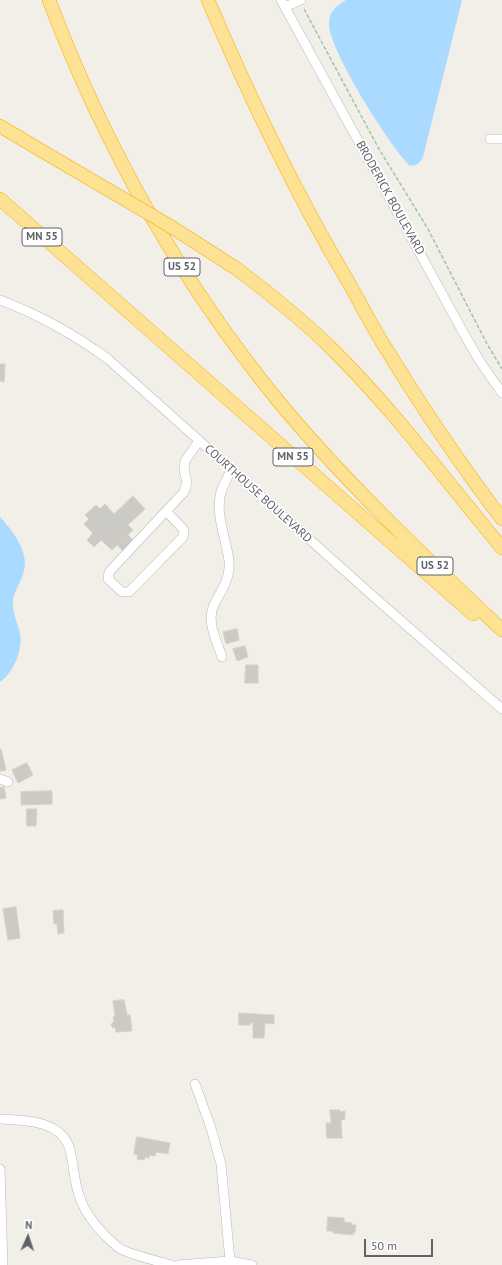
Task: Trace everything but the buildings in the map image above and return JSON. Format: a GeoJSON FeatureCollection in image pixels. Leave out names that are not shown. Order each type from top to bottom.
{"type":"FeatureCollection","features":[{"type":"Feature","properties":{"kind":"highway","name":"US 52"},"geometry":{"type":"LineString","coordinates":[[50,0],[87,91],[135,187],[179,262],[210,308],[275,396],[325,453],[368,500],[502,630]]}},
{"type":"Feature","properties":{"kind":"highway"},"geometry":{"type":"LineString","coordinates":[[208,0],[239,73],[292,182],[332,254],[408,384],[502,519]]}},
{"type":"Feature","properties":{"kind":"highway"},"geometry":{"type":"LineString","coordinates":[[0,126],[170,226],[237,269],[283,304],[333,350],[362,380],[502,548]]}},
{"type":"Feature","properties":{"kind":"highway","name":"MN 55"},"geometry":{"type":"LineString","coordinates":[[0,200],[405,555],[502,638]]}},
{"type":"Feature","properties":{"kind":"street"},"geometry":{"type":"LineString","coordinates":[[283,4],[300,0]]}},
{"type":"Feature","properties":{"kind":"street","name":"BRODERICK BOULEVARD"},"geometry":{"type":"LineString","coordinates":[[283,4],[463,332],[479,360],[502,393]]}},
{"type":"Feature","properties":{"kind":"street"},"geometry":{"type":"LineString","coordinates":[[490,139],[502,139]]}},
{"type":"Feature","properties":{"kind":"street","name":"COURTHOUSE BOULEVARD"},"geometry":{"type":"LineString","coordinates":[[0,300],[52,323],[86,343],[108,359],[231,470],[502,709]]}},
{"type":"Feature","properties":{"kind":"street"},"geometry":{"type":"LineString","coordinates":[[166,511],[184,530],[183,536],[130,592],[122,592],[108,579],[109,572],[166,511],[184,492],[186,483],[184,470],[185,461],[199,441]]}},
{"type":"Feature","properties":{"kind":"street"},"geometry":{"type":"LineString","coordinates":[[222,657],[211,620],[214,606],[229,574],[220,503],[222,491],[231,470]]}},
{"type":"Feature","properties":{"kind":"street"},"geometry":{"type":"LineString","coordinates":[[195,1084],[211,1128],[221,1164],[230,1261]]}},
{"type":"Feature","properties":{"kind":"street"},"geometry":{"type":"LineString","coordinates":[[0,1119],[38,1122],[57,1131],[65,1140],[70,1149],[79,1196],[91,1219],[120,1250],[171,1265]]}},
{"type":"Feature","properties":{"kind":"street"},"geometry":{"type":"LineString","coordinates":[[0,1169],[2,1262]]}},
{"type":"Feature","properties":{"kind":"street"},"geometry":{"type":"LineString","coordinates":[[178,1265],[230,1261],[252,1265]]}},
{"type":"Feature","properties":{"kind":"path"},"geometry":{"type":"LineString","coordinates":[[300,0],[379,149],[428,228],[486,344],[502,369]]}},
{"type":"Feature","properties":{"kind":"water"},"geometry":{"type":"Polygon","coordinates":[[[346,0],[462,0],[423,157],[416,165],[409,165],[388,138],[362,97],[338,53],[331,36],[329,19],[334,9],[346,0]]]}},
{"type":"Feature","properties":{"kind":"water"},"geometry":{"type":"Polygon","coordinates":[[[0,517],[19,543],[23,551],[25,566],[22,578],[14,595],[13,603],[14,614],[21,640],[19,653],[13,667],[0,682],[0,517]]]}}]}
